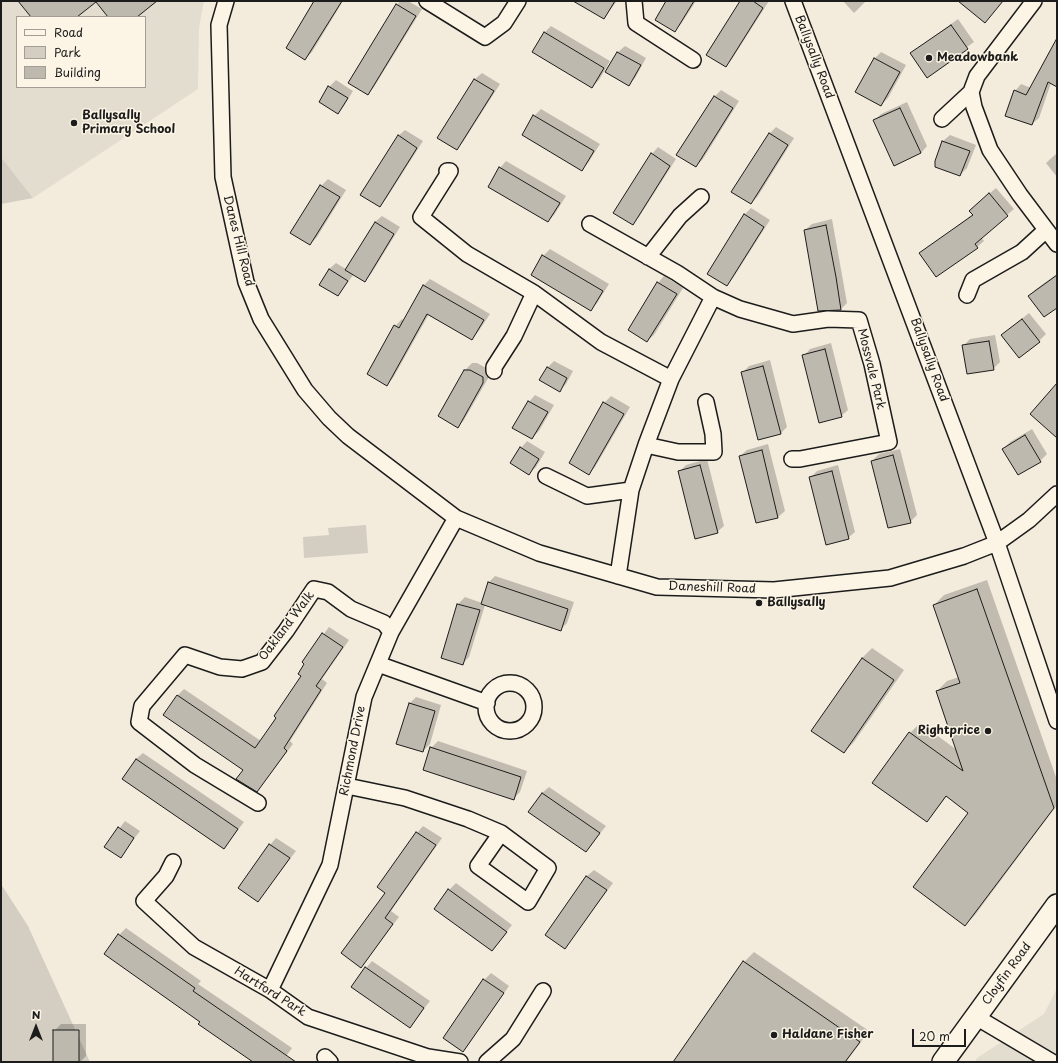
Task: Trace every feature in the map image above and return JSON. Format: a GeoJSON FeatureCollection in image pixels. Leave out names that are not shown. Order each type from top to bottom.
{"type":"FeatureCollection","features":[{"type":"Feature","properties":{"kind":"main road","name":"Cloyfin Road"},"geometry":{"type":"LineString","coordinates":[[943,1062],[1057,905]]}},
{"type":"Feature","properties":{"kind":"street","name":"Danes Hill Road"},"geometry":{"type":"LineString","coordinates":[[226,1],[219,25],[222,177],[246,282],[261,319],[305,390],[329,418],[348,436],[456,518]]}},
{"type":"Feature","properties":{"kind":"street"},"geometry":{"type":"LineString","coordinates":[[427,1],[485,37],[504,23],[518,1]]}},
{"type":"Feature","properties":{"kind":"street"},"geometry":{"type":"LineString","coordinates":[[634,1],[636,23],[693,60]]}},
{"type":"Feature","properties":{"kind":"street","name":"Ballysally Road"},"geometry":{"type":"LineString","coordinates":[[793,1],[997,543],[1057,721]]}},
{"type":"Feature","properties":{"kind":"street"},"geometry":{"type":"LineString","coordinates":[[942,119],[971,92],[978,76],[1034,1]]}},
{"type":"Feature","properties":{"kind":"street"},"geometry":{"type":"LineString","coordinates":[[971,92],[974,107],[990,150],[1057,244]]}},
{"type":"Feature","properties":{"kind":"street"},"geometry":{"type":"LineString","coordinates":[[447,172],[450,172],[421,217],[467,254],[534,293],[601,342],[671,379]]}},
{"type":"Feature","properties":{"kind":"street"},"geometry":{"type":"LineString","coordinates":[[648,257],[680,216],[701,197]]}},
{"type":"Feature","properties":{"kind":"street"},"geometry":{"type":"LineString","coordinates":[[590,224],[677,272],[713,297],[671,379],[646,445],[631,490],[618,576]]}},
{"type":"Feature","properties":{"kind":"street"},"geometry":{"type":"LineString","coordinates":[[967,295],[973,280],[1022,252],[1046,230]]}},
{"type":"Feature","properties":{"kind":"street"},"geometry":{"type":"LineString","coordinates":[[494,371],[494,367],[514,336],[534,293]]}},
{"type":"Feature","properties":{"kind":"street","name":"Mossvale Park"},"geometry":{"type":"LineString","coordinates":[[713,297],[740,309],[793,324],[828,319],[859,320],[872,364],[888,442],[800,459],[792,459]]}},
{"type":"Feature","properties":{"kind":"street"},"geometry":{"type":"LineString","coordinates":[[646,445],[678,452],[714,452],[713,434],[706,402]]}},
{"type":"Feature","properties":{"kind":"street"},"geometry":{"type":"LineString","coordinates":[[546,476],[587,496],[631,490]]}},
{"type":"Feature","properties":{"kind":"street","name":"Daneshill Road"},"geometry":{"type":"LineString","coordinates":[[456,518],[539,554],[657,587],[774,590],[890,578],[964,556],[997,543],[1029,520],[1057,494]]}},
{"type":"Feature","properties":{"kind":"street","name":"Richmond Drive"},"geometry":{"type":"LineString","coordinates":[[270,990],[330,865],[364,697],[391,632],[456,518]]}},
{"type":"Feature","properties":{"kind":"street","name":"Oakland Walk"},"geometry":{"type":"LineString","coordinates":[[258,803],[195,764],[138,722],[142,706],[185,655],[220,667],[242,669],[262,662],[286,631],[314,589],[328,592],[351,609],[384,623],[391,632]]}},
{"type":"Feature","properties":{"kind":"street"},"geometry":{"type":"LineString","coordinates":[[378,664],[487,703]]}},
{"type":"Feature","properties":{"kind":"street"},"geometry":{"type":"LineString","coordinates":[[347,786],[405,798],[468,818],[501,833],[548,868],[528,902],[478,866],[501,833]]}},
{"type":"Feature","properties":{"kind":"street","name":"Hartford Park"},"geometry":{"type":"LineString","coordinates":[[173,862],[166,876],[144,901],[194,947],[270,990],[308,1017],[418,1058],[460,1062]]}},
{"type":"Feature","properties":{"kind":"street"},"geometry":{"type":"LineString","coordinates":[[487,1062],[513,1039],[543,991]]}},
{"type":"Feature","properties":{"kind":"street"},"geometry":{"type":"LineString","coordinates":[[976,1017],[1052,1062]]}},
{"type":"Feature","properties":{"kind":"shaded area","name":"Ballysally Primary School"},"geometry":{"type":"Polygon","coordinates":[[[1,1],[204,1],[199,28],[198,89],[33,198],[1,157],[1,1]]]}},
{"type":"Feature","properties":{"kind":"shaded area"},"geometry":{"type":"Polygon","coordinates":[[[1057,988],[1057,1062],[975,1062],[977,1058],[1044,1014],[1057,988]]]}},
{"type":"Feature","properties":{"kind":"green space"},"geometry":{"type":"Polygon","coordinates":[[[1,157],[33,198],[1,204],[1,157]]]}},
{"type":"Feature","properties":{"kind":"green space"},"geometry":{"type":"Polygon","coordinates":[[[366,525],[368,553],[304,558],[303,537],[329,535],[328,528],[366,525]]]}},
{"type":"Feature","properties":{"kind":"green space"},"geometry":{"type":"Polygon","coordinates":[[[1,884],[28,926],[90,1062],[1,1062],[1,884]]]}},
{"type":"Feature","properties":{"kind":"building"},"geometry":{"type":"Polygon","coordinates":[[[18,1],[157,1],[138,16],[107,16],[96,2],[78,16],[30,16],[18,1]]]}},
{"type":"Feature","properties":{"kind":"building"},"geometry":{"type":"Polygon","coordinates":[[[314,1],[342,1],[305,60],[286,48],[314,1]]]}},
{"type":"Feature","properties":{"kind":"building"},"geometry":{"type":"Polygon","coordinates":[[[573,1],[615,1],[604,19],[573,1]]]}},
{"type":"Feature","properties":{"kind":"building"},"geometry":{"type":"Polygon","coordinates":[[[666,1],[694,1],[675,32],[655,20],[666,1]]]}},
{"type":"Feature","properties":{"kind":"building"},"geometry":{"type":"Polygon","coordinates":[[[740,1],[753,1],[763,8],[726,67],[706,55],[740,1]]]}},
{"type":"Feature","properties":{"kind":"building"},"geometry":{"type":"Polygon","coordinates":[[[958,1],[1003,1],[985,23],[958,1]]]}},
{"type":"Feature","properties":{"kind":"building"},"geometry":{"type":"Polygon","coordinates":[[[396,4],[416,16],[368,95],[348,83],[396,4]]]}},
{"type":"Feature","properties":{"kind":"building"},"geometry":{"type":"Polygon","coordinates":[[[951,25],[968,49],[927,78],[910,53],[951,25]]]}},
{"type":"Feature","properties":{"kind":"building"},"geometry":{"type":"Polygon","coordinates":[[[544,32],[604,68],[592,88],[532,52],[544,32]]]}},
{"type":"Feature","properties":{"kind":"building"},"geometry":{"type":"Polygon","coordinates":[[[1057,38],[1057,87],[1048,82],[1032,125],[1005,116],[1014,90],[1026,95],[1057,38]]]}},
{"type":"Feature","properties":{"kind":"building"},"geometry":{"type":"Polygon","coordinates":[[[617,52],[641,65],[629,86],[605,72],[617,52]]]}},
{"type":"Feature","properties":{"kind":"building"},"geometry":{"type":"Polygon","coordinates":[[[874,58],[900,72],[881,106],[855,92],[874,58]]]}},
{"type":"Feature","properties":{"kind":"building"},"geometry":{"type":"Polygon","coordinates":[[[474,79],[494,91],[457,150],[437,138],[474,79]]]}},
{"type":"Feature","properties":{"kind":"building"},"geometry":{"type":"Polygon","coordinates":[[[328,86],[348,98],[338,114],[319,102],[328,86]]]}},
{"type":"Feature","properties":{"kind":"building"},"geometry":{"type":"Polygon","coordinates":[[[714,96],[733,108],[696,167],[676,155],[714,96]]]}},
{"type":"Feature","properties":{"kind":"building"},"geometry":{"type":"Polygon","coordinates":[[[900,108],[921,153],[894,166],[873,120],[900,108]]]}},
{"type":"Feature","properties":{"kind":"building"},"geometry":{"type":"Polygon","coordinates":[[[533,115],[594,151],[582,171],[522,135],[533,115]]]}},
{"type":"Feature","properties":{"kind":"building"},"geometry":{"type":"Polygon","coordinates":[[[769,133],[788,145],[751,204],[731,192],[769,133]]]}},
{"type":"Feature","properties":{"kind":"building"},"geometry":{"type":"Polygon","coordinates":[[[398,135],[417,148],[380,207],[360,195],[398,135]]]}},
{"type":"Feature","properties":{"kind":"building"},"geometry":{"type":"Polygon","coordinates":[[[942,141],[970,151],[960,176],[935,167],[935,161],[942,141]]]}},
{"type":"Feature","properties":{"kind":"building"},"geometry":{"type":"Polygon","coordinates":[[[651,153],[670,166],[633,225],[613,213],[651,153]]]}},
{"type":"Feature","properties":{"kind":"building"},"geometry":{"type":"Polygon","coordinates":[[[499,167],[560,203],[548,222],[488,187],[499,167]]]}},
{"type":"Feature","properties":{"kind":"building"},"geometry":{"type":"Polygon","coordinates":[[[320,185],[340,197],[310,245],[290,233],[320,185]]]}},
{"type":"Feature","properties":{"kind":"building"},"geometry":{"type":"Polygon","coordinates":[[[989,193],[1008,216],[975,244],[978,248],[936,277],[919,253],[973,215],[969,211],[989,193]]]}},
{"type":"Feature","properties":{"kind":"building"},"geometry":{"type":"Polygon","coordinates":[[[744,214],[764,227],[727,286],[707,274],[744,214]]]}},
{"type":"Feature","properties":{"kind":"building"},"geometry":{"type":"Polygon","coordinates":[[[375,222],[394,234],[365,282],[345,270],[375,222]]]}},
{"type":"Feature","properties":{"kind":"building"},"geometry":{"type":"Polygon","coordinates":[[[826,225],[841,310],[818,311],[804,230],[826,225]]]}},
{"type":"Feature","properties":{"kind":"building"},"geometry":{"type":"Polygon","coordinates":[[[542,255],[603,291],[591,311],[531,275],[542,255]]]}},
{"type":"Feature","properties":{"kind":"building"},"geometry":{"type":"Polygon","coordinates":[[[329,269],[348,281],[338,296],[319,285],[329,269]]]}},
{"type":"Feature","properties":{"kind":"building"},"geometry":{"type":"Polygon","coordinates":[[[1057,275],[1057,308],[1044,317],[1028,296],[1057,275]]]}},
{"type":"Feature","properties":{"kind":"building"},"geometry":{"type":"Polygon","coordinates":[[[657,282],[677,294],[647,342],[628,330],[657,282]]]}},
{"type":"Feature","properties":{"kind":"building"},"geometry":{"type":"Polygon","coordinates":[[[423,285],[484,320],[472,340],[427,314],[387,386],[367,374],[394,325],[399,328],[423,285]]]}},
{"type":"Feature","properties":{"kind":"building"},"geometry":{"type":"Polygon","coordinates":[[[1022,319],[1040,342],[1019,358],[1001,335],[1022,319]]]}},
{"type":"Feature","properties":{"kind":"building"},"geometry":{"type":"Polygon","coordinates":[[[989,341],[994,370],[967,374],[962,345],[989,341]]]}},
{"type":"Feature","properties":{"kind":"building"},"geometry":{"type":"Polygon","coordinates":[[[825,349],[842,417],[819,423],[802,355],[825,349]]]}},
{"type":"Feature","properties":{"kind":"building"},"geometry":{"type":"Polygon","coordinates":[[[763,366],[781,434],[758,440],[741,372],[763,366]]]}},
{"type":"Feature","properties":{"kind":"building"},"geometry":{"type":"Polygon","coordinates":[[[547,367],[567,378],[560,392],[539,380],[547,367]]]}},
{"type":"Feature","properties":{"kind":"building"},"geometry":{"type":"Polygon","coordinates":[[[464,370],[470,370],[483,377],[483,383],[458,428],[438,416],[464,370]]]}},
{"type":"Feature","properties":{"kind":"building"},"geometry":{"type":"Polygon","coordinates":[[[1057,383],[1057,438],[1030,414],[1057,383]]]}},
{"type":"Feature","properties":{"kind":"building"},"geometry":{"type":"Polygon","coordinates":[[[528,401],[548,412],[532,439],[512,428],[528,401]]]}},
{"type":"Feature","properties":{"kind":"building"},"geometry":{"type":"Polygon","coordinates":[[[603,402],[624,414],[589,475],[569,463],[603,402]]]}},
{"type":"Feature","properties":{"kind":"building"},"geometry":{"type":"Polygon","coordinates":[[[1025,435],[1041,462],[1018,475],[1002,449],[1025,435]]]}},
{"type":"Feature","properties":{"kind":"building"},"geometry":{"type":"Polygon","coordinates":[[[520,447],[539,459],[529,475],[510,463],[520,447]]]}},
{"type":"Feature","properties":{"kind":"building"},"geometry":{"type":"Polygon","coordinates":[[[762,450],[778,518],[756,523],[739,456],[762,450]]]}},
{"type":"Feature","properties":{"kind":"building"},"geometry":{"type":"Polygon","coordinates":[[[893,455],[911,523],[888,528],[871,461],[893,455]]]}},
{"type":"Feature","properties":{"kind":"building"},"geometry":{"type":"Polygon","coordinates":[[[700,465],[718,533],[695,539],[678,471],[700,465]]]}},
{"type":"Feature","properties":{"kind":"building"},"geometry":{"type":"Polygon","coordinates":[[[832,471],[849,539],[826,545],[809,477],[832,471]]]}},
{"type":"Feature","properties":{"kind":"building"},"geometry":{"type":"Polygon","coordinates":[[[488,582],[568,609],[561,631],[481,604],[488,582]]]}},
{"type":"Feature","properties":{"kind":"building","name":"Rightprice"},"geometry":{"type":"Polygon","coordinates":[[[977,589],[1054,808],[965,926],[913,887],[968,813],[946,796],[927,822],[872,783],[909,732],[963,771],[936,691],[960,683],[933,605],[977,589]]]}},
{"type":"Feature","properties":{"kind":"building"},"geometry":{"type":"Polygon","coordinates":[[[457,604],[480,610],[463,665],[441,658],[457,604]]]}},
{"type":"Feature","properties":{"kind":"building"},"geometry":{"type":"Polygon","coordinates":[[[322,633],[343,647],[316,686],[321,690],[284,748],[287,751],[257,792],[236,779],[243,770],[163,715],[177,695],[255,748],[276,718],[274,716],[301,676],[298,674],[304,664],[302,662],[322,633]]]}},
{"type":"Feature","properties":{"kind":"building"},"geometry":{"type":"Polygon","coordinates":[[[862,658],[894,680],[844,753],[811,731],[862,658]]]}},
{"type":"Feature","properties":{"kind":"building"},"geometry":{"type":"Polygon","coordinates":[[[409,703],[435,711],[423,752],[396,744],[409,703]]]}},
{"type":"Feature","properties":{"kind":"building"},"geometry":{"type":"Polygon","coordinates":[[[430,747],[521,777],[514,800],[423,770],[430,747]]]}},
{"type":"Feature","properties":{"kind":"building"},"geometry":{"type":"Polygon","coordinates":[[[136,759],[238,829],[224,849],[122,779],[136,759]]]}},
{"type":"Feature","properties":{"kind":"building"},"geometry":{"type":"Polygon","coordinates":[[[542,793],[600,833],[586,852],[528,812],[542,793]]]}},
{"type":"Feature","properties":{"kind":"building"},"geometry":{"type":"Polygon","coordinates":[[[118,827],[134,838],[121,858],[104,847],[118,827]]]}},
{"type":"Feature","properties":{"kind":"building"},"geometry":{"type":"Polygon","coordinates":[[[416,832],[436,845],[385,918],[393,924],[361,968],[341,953],[385,893],[377,887],[416,832]]]}},
{"type":"Feature","properties":{"kind":"building"},"geometry":{"type":"Polygon","coordinates":[[[269,844],[290,858],[258,902],[238,888],[269,844]]]}},
{"type":"Feature","properties":{"kind":"building"},"geometry":{"type":"Polygon","coordinates":[[[586,876],[607,890],[565,949],[545,935],[586,876]]]}},
{"type":"Feature","properties":{"kind":"building"},"geometry":{"type":"Polygon","coordinates":[[[448,889],[507,932],[492,951],[434,909],[448,889]]]}},
{"type":"Feature","properties":{"kind":"building"},"geometry":{"type":"Polygon","coordinates":[[[118,934],[195,988],[193,991],[296,1062],[253,1062],[198,1024],[200,1022],[104,954],[118,934]]]}},
{"type":"Feature","properties":{"kind":"building"},"geometry":{"type":"Polygon","coordinates":[[[743,961],[860,1042],[845,1062],[673,1062],[743,961]]]}},
{"type":"Feature","properties":{"kind":"building"},"geometry":{"type":"Polygon","coordinates":[[[365,967],[424,1008],[410,1028],[351,987],[365,967]]]}},
{"type":"Feature","properties":{"kind":"building"},"geometry":{"type":"Polygon","coordinates":[[[483,979],[504,993],[463,1052],[443,1038],[483,979]]]}},
{"type":"Feature","properties":{"kind":"building"},"geometry":{"type":"Polygon","coordinates":[[[53,1030],[79,1030],[79,1062],[53,1062],[53,1030]]]}},
{"type":"Feature","properties":{"kind":"place","name":"Meadowbank"},"geometry":{"type":"Point","coordinates":[929,58]}},
{"type":"Feature","properties":{"kind":"place","name":"Ballysally Primary School"},"geometry":{"type":"Point","coordinates":[74,123]}},
{"type":"Feature","properties":{"kind":"place","name":"Ballysally"},"geometry":{"type":"Point","coordinates":[759,603]}},
{"type":"Feature","properties":{"kind":"place","name":"Rightprice"},"geometry":{"type":"Point","coordinates":[988,731]}},
{"type":"Feature","properties":{"kind":"place","name":"Haldane Fisher"},"geometry":{"type":"Point","coordinates":[774,1035]}}]}
